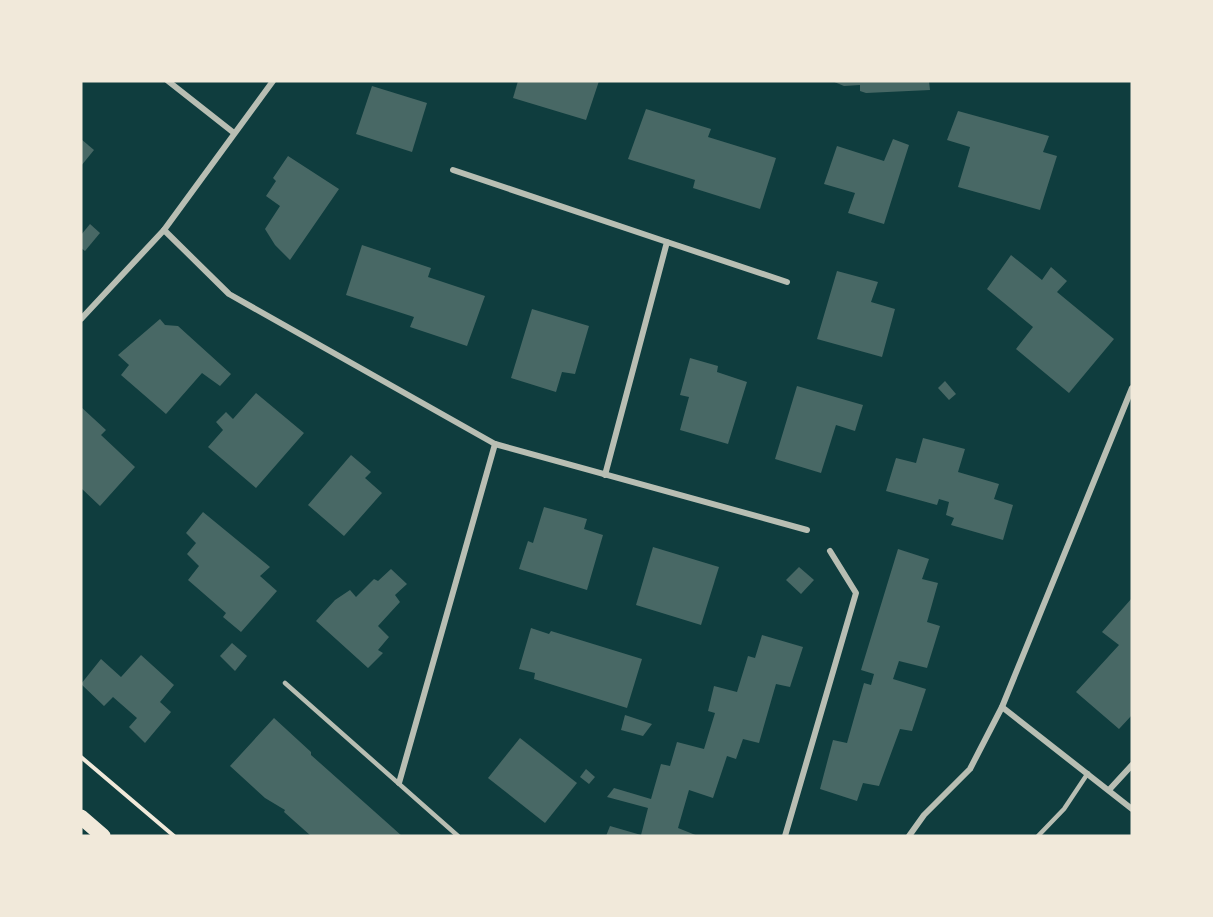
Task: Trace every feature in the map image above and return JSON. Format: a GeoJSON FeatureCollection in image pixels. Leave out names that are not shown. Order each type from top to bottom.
{"type":"FeatureCollection","features":[{"type":"Feature","properties":{"kind":"main road"},"geometry":{"type":"LineString","coordinates":[[81,817],[103,836]]}},
{"type":"Feature","properties":{"kind":"street"},"geometry":{"type":"LineString","coordinates":[[168,81],[234,133]]}},
{"type":"Feature","properties":{"kind":"street"},"geometry":{"type":"LineString","coordinates":[[81,319],[164,230],[273,81]]}},
{"type":"Feature","properties":{"kind":"street"},"geometry":{"type":"LineString","coordinates":[[453,170],[787,282]]}},
{"type":"Feature","properties":{"kind":"street"},"geometry":{"type":"LineString","coordinates":[[164,230],[229,294],[495,444],[807,530]]}},
{"type":"Feature","properties":{"kind":"street"},"geometry":{"type":"LineString","coordinates":[[605,475],[667,242]]}},
{"type":"Feature","properties":{"kind":"street"},"geometry":{"type":"LineString","coordinates":[[909,836],[924,814],[970,769],[1002,707],[1132,388]]}},
{"type":"Feature","properties":{"kind":"street"},"geometry":{"type":"LineString","coordinates":[[399,783],[495,444]]}},
{"type":"Feature","properties":{"kind":"street"},"geometry":{"type":"LineString","coordinates":[[785,836],[856,592],[830,551]]}},
{"type":"Feature","properties":{"kind":"street"},"geometry":{"type":"LineString","coordinates":[[1002,707],[1132,809]]}},
{"type":"Feature","properties":{"kind":"street"},"geometry":{"type":"LineString","coordinates":[[1109,790],[1132,765]]}},
{"type":"Feature","properties":{"kind":"lane"},"geometry":{"type":"LineString","coordinates":[[285,683],[458,836]]}},
{"type":"Feature","properties":{"kind":"lane"},"geometry":{"type":"LineString","coordinates":[[1038,836],[1064,809],[1088,773]]}},
{"type":"Feature","properties":{"kind":"path"},"geometry":{"type":"LineString","coordinates":[[81,757],[174,836]]}},
{"type":"Feature","properties":{"kind":"building"},"geometry":{"type":"Polygon","coordinates":[[[518,81],[599,81],[586,120],[513,98],[518,81]]]}},
{"type":"Feature","properties":{"kind":"building"},"geometry":{"type":"Polygon","coordinates":[[[832,81],[929,81],[930,90],[866,93],[860,91],[860,85],[844,86],[832,81]]]}},
{"type":"Feature","properties":{"kind":"building"},"geometry":{"type":"Polygon","coordinates":[[[372,86],[427,103],[412,152],[356,134],[372,86]]]}},
{"type":"Feature","properties":{"kind":"building"},"geometry":{"type":"Polygon","coordinates":[[[646,109],[711,129],[708,137],[776,158],[760,209],[693,188],[695,180],[628,159],[646,109]]]}},
{"type":"Feature","properties":{"kind":"building"},"geometry":{"type":"Polygon","coordinates":[[[958,111],[1049,136],[1043,152],[1057,156],[1040,210],[958,187],[970,147],[947,140],[958,111]]]}},
{"type":"Feature","properties":{"kind":"building"},"geometry":{"type":"Polygon","coordinates":[[[81,139],[94,150],[81,166],[81,139]]]}},
{"type":"Feature","properties":{"kind":"building"},"geometry":{"type":"Polygon","coordinates":[[[893,139],[909,145],[884,224],[848,213],[855,193],[824,184],[837,146],[884,161],[893,139]]]}},
{"type":"Feature","properties":{"kind":"building"},"geometry":{"type":"Polygon","coordinates":[[[288,156],[339,189],[290,260],[275,245],[265,229],[280,206],[266,196],[276,181],[273,178],[288,156]]]}},
{"type":"Feature","properties":{"kind":"building"},"geometry":{"type":"Polygon","coordinates":[[[90,224],[100,233],[85,251],[81,248],[81,235],[90,224]]]}},
{"type":"Feature","properties":{"kind":"building"},"geometry":{"type":"Polygon","coordinates":[[[362,245],[431,268],[428,277],[485,296],[467,346],[410,327],[414,317],[346,295],[362,245]]]}},
{"type":"Feature","properties":{"kind":"building"},"geometry":{"type":"Polygon","coordinates":[[[1011,255],[1042,280],[1051,267],[1067,281],[1057,292],[1114,339],[1069,393],[1016,349],[1033,327],[987,289],[1011,255]]]}},
{"type":"Feature","properties":{"kind":"building"},"geometry":{"type":"Polygon","coordinates":[[[837,271],[878,282],[871,302],[895,309],[882,357],[817,339],[837,271]]]}},
{"type":"Feature","properties":{"kind":"building"},"geometry":{"type":"Polygon","coordinates":[[[532,309],[589,326],[575,374],[562,372],[556,392],[511,378],[532,309]]]}},
{"type":"Feature","properties":{"kind":"building"},"geometry":{"type":"Polygon","coordinates":[[[160,319],[165,325],[178,326],[231,374],[220,386],[202,373],[166,414],[121,375],[129,365],[118,355],[160,319]]]}},
{"type":"Feature","properties":{"kind":"building"},"geometry":{"type":"Polygon","coordinates":[[[690,358],[718,366],[717,372],[747,382],[728,444],[680,430],[689,397],[680,395],[690,358]]]}},
{"type":"Feature","properties":{"kind":"building"},"geometry":{"type":"Polygon","coordinates":[[[945,381],[956,394],[949,400],[938,388],[945,381]]]}},
{"type":"Feature","properties":{"kind":"building"},"geometry":{"type":"Polygon","coordinates":[[[797,386],[863,405],[855,431],[836,425],[821,473],[775,459],[797,386]]]}},
{"type":"Feature","properties":{"kind":"building"},"geometry":{"type":"Polygon","coordinates":[[[256,393],[304,433],[256,488],[208,447],[223,430],[216,422],[226,412],[233,419],[256,393]]]}},
{"type":"Feature","properties":{"kind":"building"},"geometry":{"type":"Polygon","coordinates":[[[81,407],[106,430],[101,435],[135,467],[100,506],[81,488],[81,407]]]}},
{"type":"Feature","properties":{"kind":"building"},"geometry":{"type":"Polygon","coordinates":[[[923,438],[965,449],[958,472],[999,484],[994,499],[1013,505],[1003,540],[951,525],[954,518],[946,515],[949,502],[939,499],[937,505],[886,491],[896,458],[916,463],[923,438]]]}},
{"type":"Feature","properties":{"kind":"building"},"geometry":{"type":"Polygon","coordinates":[[[351,455],[371,472],[365,478],[382,493],[344,536],[308,505],[351,455]]]}},
{"type":"Feature","properties":{"kind":"building"},"geometry":{"type":"Polygon","coordinates":[[[544,507],[587,519],[584,529],[603,535],[587,590],[519,569],[528,541],[533,543],[544,507]]]}},
{"type":"Feature","properties":{"kind":"building"},"geometry":{"type":"Polygon","coordinates":[[[203,512],[270,567],[260,576],[277,591],[241,632],[223,617],[226,613],[188,580],[199,566],[187,554],[196,543],[186,533],[203,512]]]}},
{"type":"Feature","properties":{"kind":"building"},"geometry":{"type":"Polygon","coordinates":[[[653,547],[719,567],[701,625],[636,605],[653,547]]]}},
{"type":"Feature","properties":{"kind":"building"},"geometry":{"type":"Polygon","coordinates":[[[898,549],[929,559],[922,579],[938,583],[927,622],[940,626],[927,668],[899,661],[893,679],[926,689],[912,731],[900,729],[879,786],[863,783],[857,801],[820,789],[833,740],[847,743],[864,683],[871,685],[874,674],[861,670],[898,549]]]}},
{"type":"Feature","properties":{"kind":"building"},"geometry":{"type":"Polygon","coordinates":[[[799,567],[814,580],[801,594],[786,580],[799,567]]]}},
{"type":"Feature","properties":{"kind":"building"},"geometry":{"type":"Polygon","coordinates":[[[391,569],[407,584],[395,595],[400,602],[378,626],[389,637],[378,650],[383,653],[368,668],[316,621],[335,600],[350,590],[356,597],[374,579],[378,581],[391,569]]]}},
{"type":"Feature","properties":{"kind":"building"},"geometry":{"type":"Polygon","coordinates":[[[1132,598],[1132,715],[1119,729],[1076,692],[1119,645],[1102,632],[1132,598]]]}},
{"type":"Feature","properties":{"kind":"building"},"geometry":{"type":"Polygon","coordinates":[[[531,628],[549,634],[551,631],[642,659],[627,708],[534,679],[535,673],[519,669],[531,628]]]}},
{"type":"Feature","properties":{"kind":"building"},"geometry":{"type":"Polygon","coordinates":[[[762,635],[803,647],[790,687],[776,684],[759,743],[743,739],[736,759],[727,756],[713,798],[689,790],[678,828],[698,836],[606,836],[610,826],[641,835],[648,808],[607,797],[614,788],[651,799],[661,764],[670,766],[677,742],[704,749],[715,713],[708,711],[714,686],[737,692],[748,656],[755,658],[762,635]]]}},
{"type":"Feature","properties":{"kind":"building"},"geometry":{"type":"Polygon","coordinates":[[[232,643],[247,656],[235,671],[220,656],[232,643]]]}},
{"type":"Feature","properties":{"kind":"building"},"geometry":{"type":"Polygon","coordinates":[[[141,655],[174,685],[160,702],[171,712],[145,743],[129,727],[137,718],[113,697],[104,706],[81,684],[101,659],[121,677],[141,655]]]}},
{"type":"Feature","properties":{"kind":"building"},"geometry":{"type":"Polygon","coordinates":[[[625,715],[652,724],[643,736],[621,730],[625,715]]]}},
{"type":"Feature","properties":{"kind":"building"},"geometry":{"type":"Polygon","coordinates":[[[274,718],[311,752],[311,755],[402,836],[311,836],[284,812],[285,810],[265,798],[230,766],[274,718]]]}},
{"type":"Feature","properties":{"kind":"building"},"geometry":{"type":"Polygon","coordinates":[[[520,738],[577,783],[545,823],[488,778],[520,738]]]}},
{"type":"Feature","properties":{"kind":"building"},"geometry":{"type":"Polygon","coordinates":[[[586,769],[595,777],[589,784],[580,777],[586,769]]]}}]}
